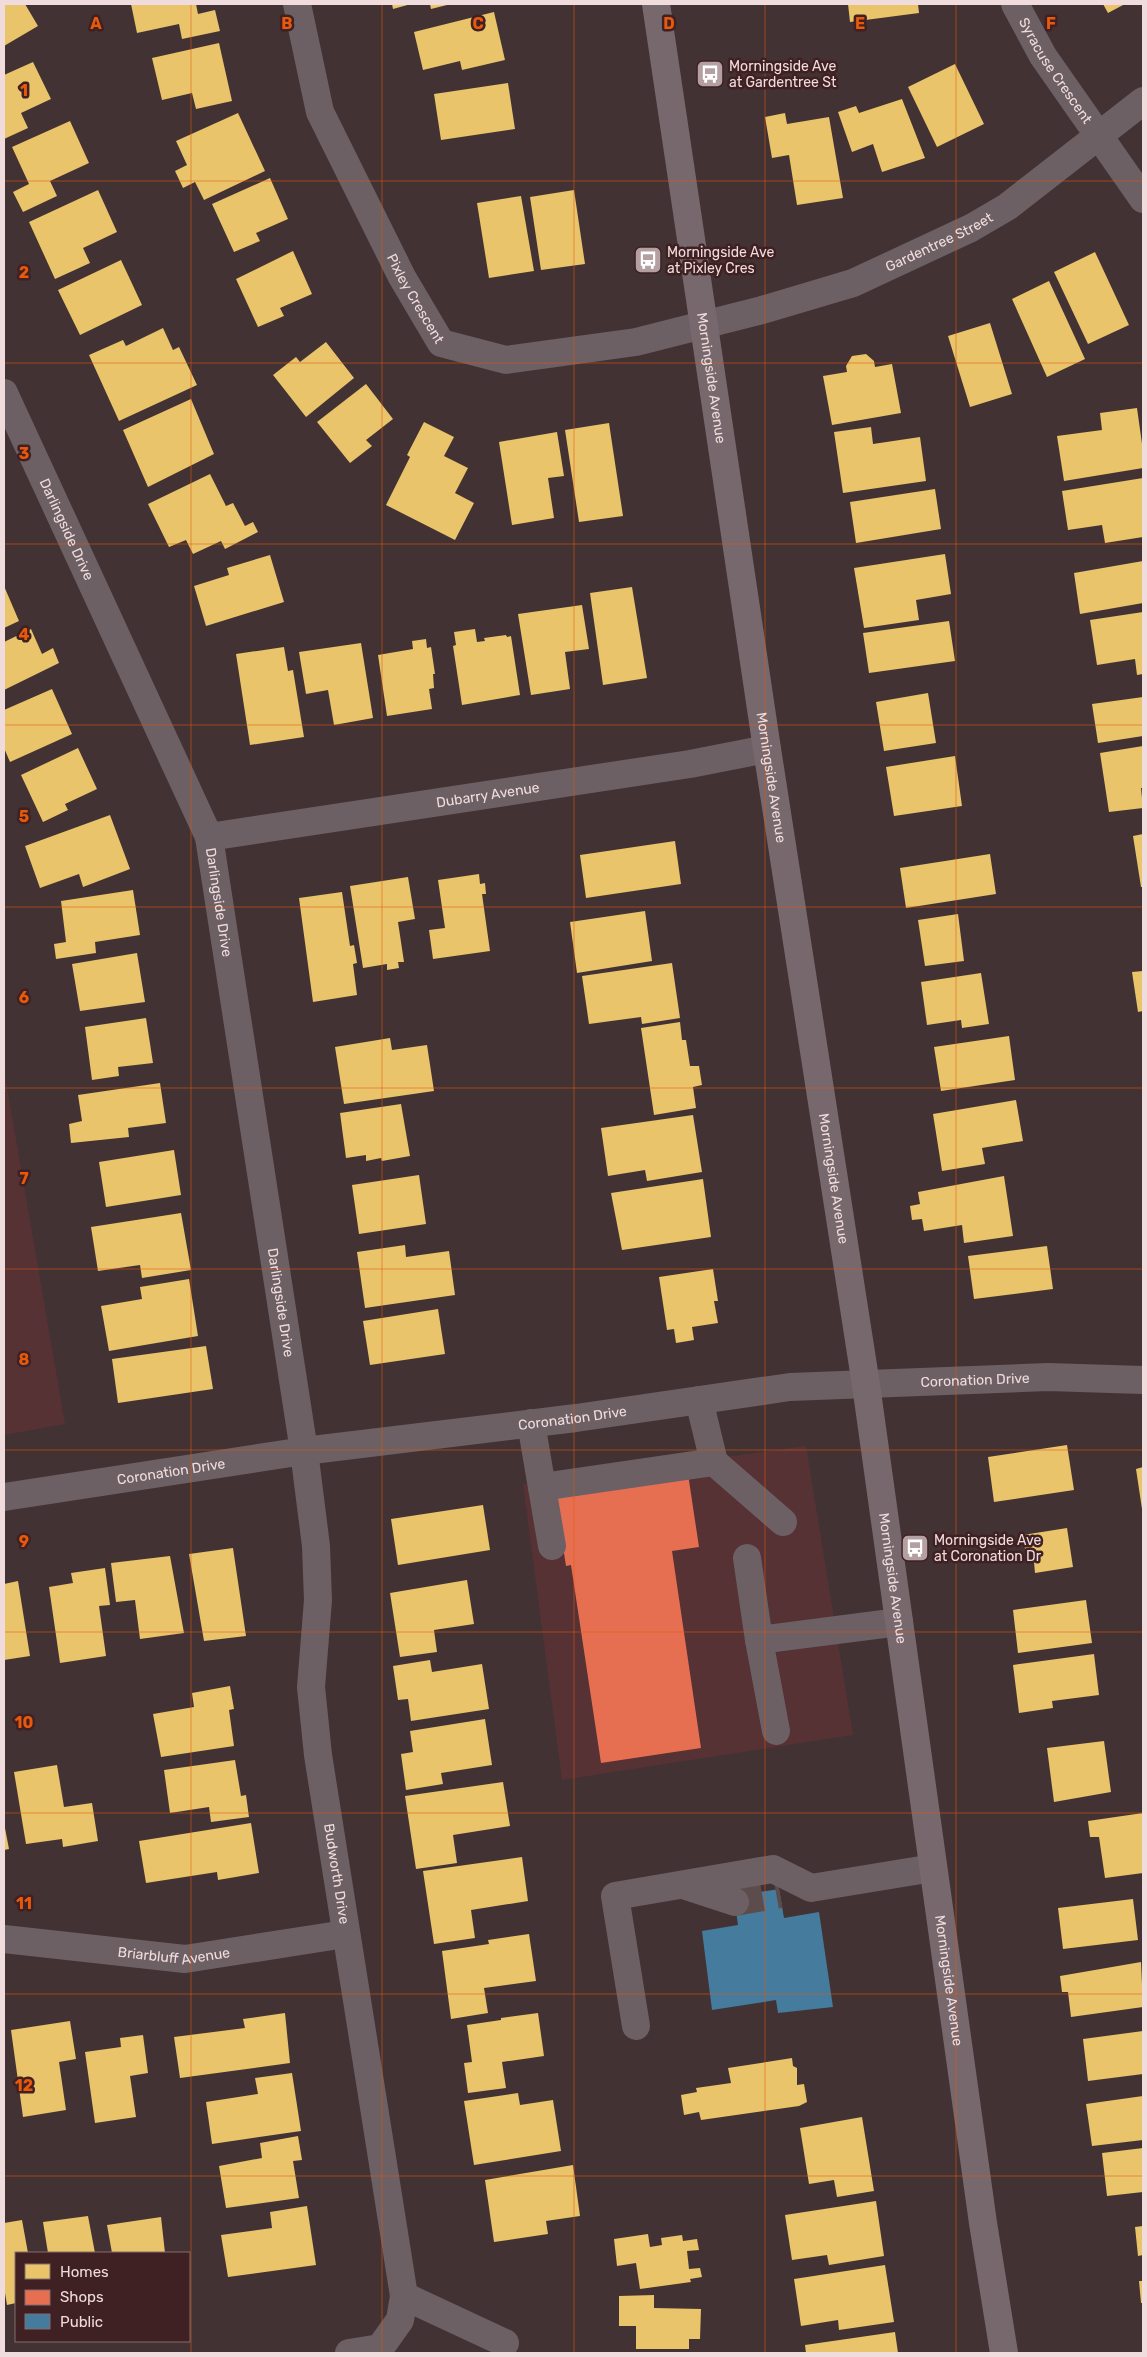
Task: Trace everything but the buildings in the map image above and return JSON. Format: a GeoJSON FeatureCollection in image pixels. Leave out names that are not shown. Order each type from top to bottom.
{"type":"FeatureCollection","features":[{"type":"Feature","properties":{"kind":"main road","name":"Morningside Avenue"},"geometry":{"type":"LineString","coordinates":[[656,4],[767,749],[866,1386],[983,2223],[1004,2353]]}},
{"type":"Feature","properties":{"kind":"street","name":"Pixley Crescent"},"geometry":{"type":"LineString","coordinates":[[297,4],[320,112],[402,277],[441,343],[506,360],[636,342],[704,325]]}},
{"type":"Feature","properties":{"kind":"street","name":"Syracuse Crescent"},"geometry":{"type":"LineString","coordinates":[[1015,4],[1043,56],[1143,199]]}},
{"type":"Feature","properties":{"kind":"street","name":"Gardentree Street"},"geometry":{"type":"LineString","coordinates":[[704,325],[854,283],[971,228],[1007,207],[1143,101]]}},
{"type":"Feature","properties":{"kind":"street","name":"Darlingside Drive"},"geometry":{"type":"LineString","coordinates":[[4,393],[209,837],[304,1451]]}},
{"type":"Feature","properties":{"kind":"street","name":"Dubarry Avenue"},"geometry":{"type":"LineString","coordinates":[[209,837],[690,764],[767,749]]}},
{"type":"Feature","properties":{"kind":"street","name":"Coronation Drive"},"geometry":{"type":"LineString","coordinates":[[4,1497],[304,1451],[531,1423],[790,1387],[866,1386],[1048,1377],[1143,1380]]}},
{"type":"Feature","properties":{"kind":"street"},"geometry":{"type":"LineString","coordinates":[[699,1400],[714,1462],[783,1522]]}},
{"type":"Feature","properties":{"kind":"street"},"geometry":{"type":"LineString","coordinates":[[531,1423],[552,1546]]}},
{"type":"Feature","properties":{"kind":"street","name":"Budworth Drive"},"geometry":{"type":"LineString","coordinates":[[304,1451],[316,1546],[318,1600],[311,1687],[318,1755],[404,2296],[400,2320],[380,2348],[349,2353]]}},
{"type":"Feature","properties":{"kind":"street"},"geometry":{"type":"LineString","coordinates":[[542,1487],[714,1462]]}},
{"type":"Feature","properties":{"kind":"street"},"geometry":{"type":"LineString","coordinates":[[747,1558],[776,1731]]}},
{"type":"Feature","properties":{"kind":"street"},"geometry":{"type":"LineString","coordinates":[[760,1640],[899,1622]]}},
{"type":"Feature","properties":{"kind":"street"},"geometry":{"type":"LineString","coordinates":[[780,1894],[933,1868]]}},
{"type":"Feature","properties":{"kind":"street"},"geometry":{"type":"LineString","coordinates":[[636,2026],[615,1896],[773,1869],[810,1888]]}},
{"type":"Feature","properties":{"kind":"street"},"geometry":{"type":"LineString","coordinates":[[681,1884],[735,1902]]}},
{"type":"Feature","properties":{"kind":"street","name":"Briarbluff Avenue"},"geometry":{"type":"LineString","coordinates":[[4,1939],[185,1959],[345,1934]]}},
{"type":"Feature","properties":{"kind":"street"},"geometry":{"type":"LineString","coordinates":[[404,2296],[505,2343]]}},
{"type":"Feature","properties":{"kind":"shaded area"},"geometry":{"type":"Polygon","coordinates":[[[4,1070],[65,1424],[4,1435],[4,1070]]]}},
{"type":"Feature","properties":{"kind":"shaded area"},"geometry":{"type":"Polygon","coordinates":[[[806,1446],[853,1735],[562,1780],[523,1484],[806,1446]]]}},
{"type":"Feature","properties":{"kind":"tunnel"},"geometry":{"type":"LineString","coordinates":[[735,1902],[780,1894]]}},
{"type":"Feature","properties":{"kind":"place","name":"Morningside Ave at Gardentree St"},"geometry":{"type":"Point","coordinates":[710,74]}},
{"type":"Feature","properties":{"kind":"place","name":"Morningside Ave at Pixley Cres"},"geometry":{"type":"Point","coordinates":[648,260]}},
{"type":"Feature","properties":{"kind":"place","name":"Morningside Ave at Coronation Dr"},"geometry":{"type":"Point","coordinates":[915,1548]}}]}
